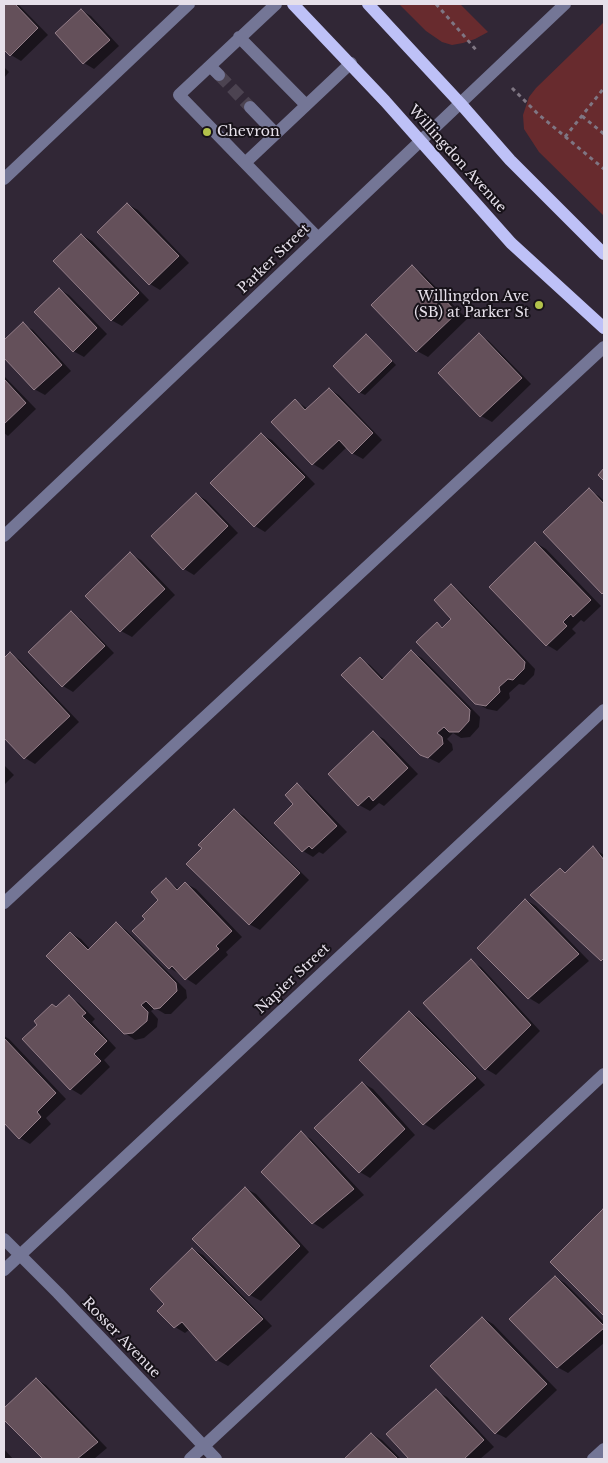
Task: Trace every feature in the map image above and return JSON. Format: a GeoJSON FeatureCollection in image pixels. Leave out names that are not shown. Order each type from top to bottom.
{"type":"FeatureCollection","features":[{"type":"Feature","properties":{"kind":"main road","name":"Willingdon Avenue"},"geometry":{"type":"LineString","coordinates":[[293,4],[351,63],[511,243],[604,328]]}},
{"type":"Feature","properties":{"kind":"main road"},"geometry":{"type":"LineString","coordinates":[[368,4],[460,102],[510,160],[604,254]]}},
{"type":"Feature","properties":{"kind":"street"},"geometry":{"type":"LineString","coordinates":[[4,179],[189,4]]}},
{"type":"Feature","properties":{"kind":"street"},"geometry":{"type":"LineString","coordinates":[[276,4],[239,37],[214,71],[179,95],[318,238]]}},
{"type":"Feature","properties":{"kind":"street","name":"Parker Street"},"geometry":{"type":"LineString","coordinates":[[4,536],[565,4]]}},
{"type":"Feature","properties":{"kind":"street"},"geometry":{"type":"LineString","coordinates":[[239,37],[306,105]]}},
{"type":"Feature","properties":{"kind":"street"},"geometry":{"type":"LineString","coordinates":[[245,163],[351,63]]}},
{"type":"Feature","properties":{"kind":"street"},"geometry":{"type":"LineString","coordinates":[[250,107],[276,134]]}},
{"type":"Feature","properties":{"kind":"street"},"geometry":{"type":"LineString","coordinates":[[4,904],[604,347]]}},
{"type":"Feature","properties":{"kind":"street","name":"Napier Street"},"geometry":{"type":"LineString","coordinates":[[4,1270],[604,710]]}},
{"type":"Feature","properties":{"kind":"street"},"geometry":{"type":"LineString","coordinates":[[190,1459],[604,1074]]}},
{"type":"Feature","properties":{"kind":"street","name":"Rosser Avenue"},"geometry":{"type":"LineString","coordinates":[[4,1239],[216,1459]]}},
{"type":"Feature","properties":{"kind":"street"},"geometry":{"type":"LineString","coordinates":[[593,1459],[604,1449]]}},
{"type":"Feature","properties":{"kind":"path"},"geometry":{"type":"LineString","coordinates":[[436,4],[469,42]]}},
{"type":"Feature","properties":{"kind":"path"},"geometry":{"type":"LineString","coordinates":[[565,137],[604,88]]}},
{"type":"Feature","properties":{"kind":"path"},"geometry":{"type":"LineString","coordinates":[[526,103],[604,169]]}},
{"type":"Feature","properties":{"kind":"path"},"geometry":{"type":"LineString","coordinates":[[582,116],[604,134]]}},
{"type":"Feature","properties":{"kind":"shaded area"},"geometry":{"type":"Polygon","coordinates":[[[399,4],[460,4],[488,32],[463,43],[452,45],[442,42],[426,31],[399,4]]]}},
{"type":"Feature","properties":{"kind":"shaded area"},"geometry":{"type":"Polygon","coordinates":[[[604,22],[604,216],[539,152],[524,129],[523,115],[529,97],[536,88],[604,22]]]}},
{"type":"Feature","properties":{"kind":"building"},"geometry":{"type":"Polygon","coordinates":[[[4,4],[15,4],[38,28],[10,56],[4,50],[4,4]]]}},
{"type":"Feature","properties":{"kind":"building"},"geometry":{"type":"Polygon","coordinates":[[[81,9],[110,40],[83,64],[55,33],[81,9]]]}},
{"type":"Feature","properties":{"kind":"building"},"geometry":{"type":"Polygon","coordinates":[[[127,203],[179,256],[149,285],[97,232],[127,203]]]}},
{"type":"Feature","properties":{"kind":"building"},"geometry":{"type":"Polygon","coordinates":[[[81,234],[139,293],[111,321],[53,261],[81,234]]]}},
{"type":"Feature","properties":{"kind":"building"},"geometry":{"type":"Polygon","coordinates":[[[412,265],[457,313],[416,352],[371,305],[412,265]]]}},
{"type":"Feature","properties":{"kind":"building"},"geometry":{"type":"Polygon","coordinates":[[[59,288],[97,328],[73,352],[34,312],[59,288]]]}},
{"type":"Feature","properties":{"kind":"building"},"geometry":{"type":"Polygon","coordinates":[[[23,322],[62,365],[34,390],[4,358],[4,340],[23,322]]]}},
{"type":"Feature","properties":{"kind":"building"},"geometry":{"type":"Polygon","coordinates":[[[479,333],[522,378],[480,417],[438,373],[479,333]]]}},
{"type":"Feature","properties":{"kind":"building"},"geometry":{"type":"Polygon","coordinates":[[[366,334],[392,361],[359,393],[333,366],[366,334]]]}},
{"type":"Feature","properties":{"kind":"building"},"geometry":{"type":"Polygon","coordinates":[[[4,379],[26,403],[4,424],[4,379]]]}},
{"type":"Feature","properties":{"kind":"building"},"geometry":{"type":"Polygon","coordinates":[[[329,388],[373,433],[352,454],[339,440],[312,465],[271,422],[295,399],[305,410],[329,388]]]}},
{"type":"Feature","properties":{"kind":"building"},"geometry":{"type":"Polygon","coordinates":[[[261,433],[305,477],[254,527],[210,483],[261,433]]]}},
{"type":"Feature","properties":{"kind":"building"},"geometry":{"type":"Polygon","coordinates":[[[604,468],[604,481],[598,475],[604,468]]]}},
{"type":"Feature","properties":{"kind":"building"},"geometry":{"type":"Polygon","coordinates":[[[589,488],[604,504],[604,592],[602,594],[543,532],[589,488]]]}},
{"type":"Feature","properties":{"kind":"building"},"geometry":{"type":"Polygon","coordinates":[[[196,493],[228,526],[183,570],[151,536],[196,493]]]}},
{"type":"Feature","properties":{"kind":"building"},"geometry":{"type":"Polygon","coordinates":[[[535,542],[591,600],[573,617],[571,614],[563,622],[567,626],[546,646],[489,587],[535,542]]]}},
{"type":"Feature","properties":{"kind":"building"},"geometry":{"type":"Polygon","coordinates":[[[130,552],[165,589],[120,632],[85,596],[130,552]]]}},
{"type":"Feature","properties":{"kind":"building"},"geometry":{"type":"Polygon","coordinates":[[[451,584],[525,662],[524,669],[513,680],[508,679],[499,687],[500,692],[486,706],[475,704],[416,642],[437,622],[442,628],[451,619],[434,600],[451,584]]]}},
{"type":"Feature","properties":{"kind":"building"},"geometry":{"type":"Polygon","coordinates":[[[71,611],[105,646],[62,687],[28,652],[71,611]]]}},
{"type":"Feature","properties":{"kind":"building"},"geometry":{"type":"Polygon","coordinates":[[[411,650],[470,710],[469,721],[459,732],[449,732],[444,727],[437,733],[442,737],[443,744],[428,758],[420,755],[341,675],[360,657],[382,680],[411,650]]]}},
{"type":"Feature","properties":{"kind":"building"},"geometry":{"type":"Polygon","coordinates":[[[10,652],[70,716],[24,759],[4,738],[4,658],[10,652]]]}},
{"type":"Feature","properties":{"kind":"building"},"geometry":{"type":"Polygon","coordinates":[[[373,731],[408,768],[373,801],[369,796],[358,806],[328,774],[373,731]]]}},
{"type":"Feature","properties":{"kind":"building"},"geometry":{"type":"Polygon","coordinates":[[[297,783],[337,826],[312,849],[309,846],[302,852],[274,823],[293,804],[285,795],[297,783]]]}},
{"type":"Feature","properties":{"kind":"building"},"geometry":{"type":"Polygon","coordinates":[[[234,809],[300,873],[249,925],[186,864],[202,848],[198,845],[234,809]]]}},
{"type":"Feature","properties":{"kind":"building"},"geometry":{"type":"Polygon","coordinates":[[[593,846],[604,860],[604,958],[601,961],[530,895],[560,868],[565,873],[593,846]]]}},
{"type":"Feature","properties":{"kind":"building"},"geometry":{"type":"Polygon","coordinates":[[[166,878],[177,890],[185,882],[232,931],[216,946],[219,949],[185,980],[172,966],[169,969],[132,931],[145,919],[142,916],[158,900],[151,892],[166,878]]]}},
{"type":"Feature","properties":{"kind":"building"},"geometry":{"type":"Polygon","coordinates":[[[525,899],[579,954],[528,999],[477,948],[525,899]]]}},
{"type":"Feature","properties":{"kind":"building"},"geometry":{"type":"Polygon","coordinates":[[[116,922],[176,983],[177,991],[160,1008],[154,1009],[146,1001],[141,1005],[148,1012],[147,1021],[133,1033],[124,1034],[46,956],[70,932],[88,950],[116,922]]]}},
{"type":"Feature","properties":{"kind":"building"},"geometry":{"type":"Polygon","coordinates":[[[471,959],[531,1025],[485,1070],[423,1003],[471,959]]]}},
{"type":"Feature","properties":{"kind":"building"},"geometry":{"type":"Polygon","coordinates":[[[69,995],[86,1013],[82,1016],[107,1041],[94,1054],[101,1061],[70,1090],[22,1039],[37,1025],[34,1021],[52,1004],[56,1007],[69,995]]]}},
{"type":"Feature","properties":{"kind":"building"},"geometry":{"type":"Polygon","coordinates":[[[409,1011],[476,1078],[423,1125],[359,1060],[409,1011]]]}},
{"type":"Feature","properties":{"kind":"building"},"geometry":{"type":"Polygon","coordinates":[[[4,1038],[56,1093],[37,1112],[41,1117],[19,1139],[4,1123],[4,1038]]]}},
{"type":"Feature","properties":{"kind":"building"},"geometry":{"type":"Polygon","coordinates":[[[362,1082],[405,1129],[359,1173],[314,1128],[362,1082]]]}},
{"type":"Feature","properties":{"kind":"building"},"geometry":{"type":"Polygon","coordinates":[[[301,1131],[354,1189],[312,1224],[261,1172],[301,1131]]]}},
{"type":"Feature","properties":{"kind":"building"},"geometry":{"type":"Polygon","coordinates":[[[245,1187],[300,1246],[249,1296],[192,1239],[245,1187]]]}},
{"type":"Feature","properties":{"kind":"building"},"geometry":{"type":"Polygon","coordinates":[[[604,1210],[604,1316],[550,1262],[604,1210]]]}},
{"type":"Feature","properties":{"kind":"building"},"geometry":{"type":"Polygon","coordinates":[[[192,1248],[263,1319],[216,1361],[182,1322],[174,1328],[157,1311],[164,1304],[150,1289],[192,1248]]]}},
{"type":"Feature","properties":{"kind":"building"},"geometry":{"type":"Polygon","coordinates":[[[555,1276],[604,1326],[557,1368],[509,1319],[555,1276]]]}},
{"type":"Feature","properties":{"kind":"building"},"geometry":{"type":"Polygon","coordinates":[[[482,1317],[547,1384],[495,1434],[430,1366],[482,1317]]]}},
{"type":"Feature","properties":{"kind":"building"},"geometry":{"type":"Polygon","coordinates":[[[36,1378],[98,1442],[77,1459],[43,1459],[4,1420],[4,1408],[36,1378]]]}},
{"type":"Feature","properties":{"kind":"building"},"geometry":{"type":"Polygon","coordinates":[[[436,1389],[484,1440],[464,1459],[409,1459],[386,1434],[436,1389]]]}},
{"type":"Feature","properties":{"kind":"building"},"geometry":{"type":"Polygon","coordinates":[[[371,1433],[398,1459],[344,1459],[371,1433]]]}},
{"type":"Feature","properties":{"kind":"tunnel"},"geometry":{"type":"LineString","coordinates":[[219,75],[250,107]]}},
{"type":"Feature","properties":{"kind":"place","name":"Chevron"},"geometry":{"type":"Point","coordinates":[207,132]}},
{"type":"Feature","properties":{"kind":"place","name":"Willingdon Ave (SB) at Parker St"},"geometry":{"type":"Point","coordinates":[539,305]}}]}
